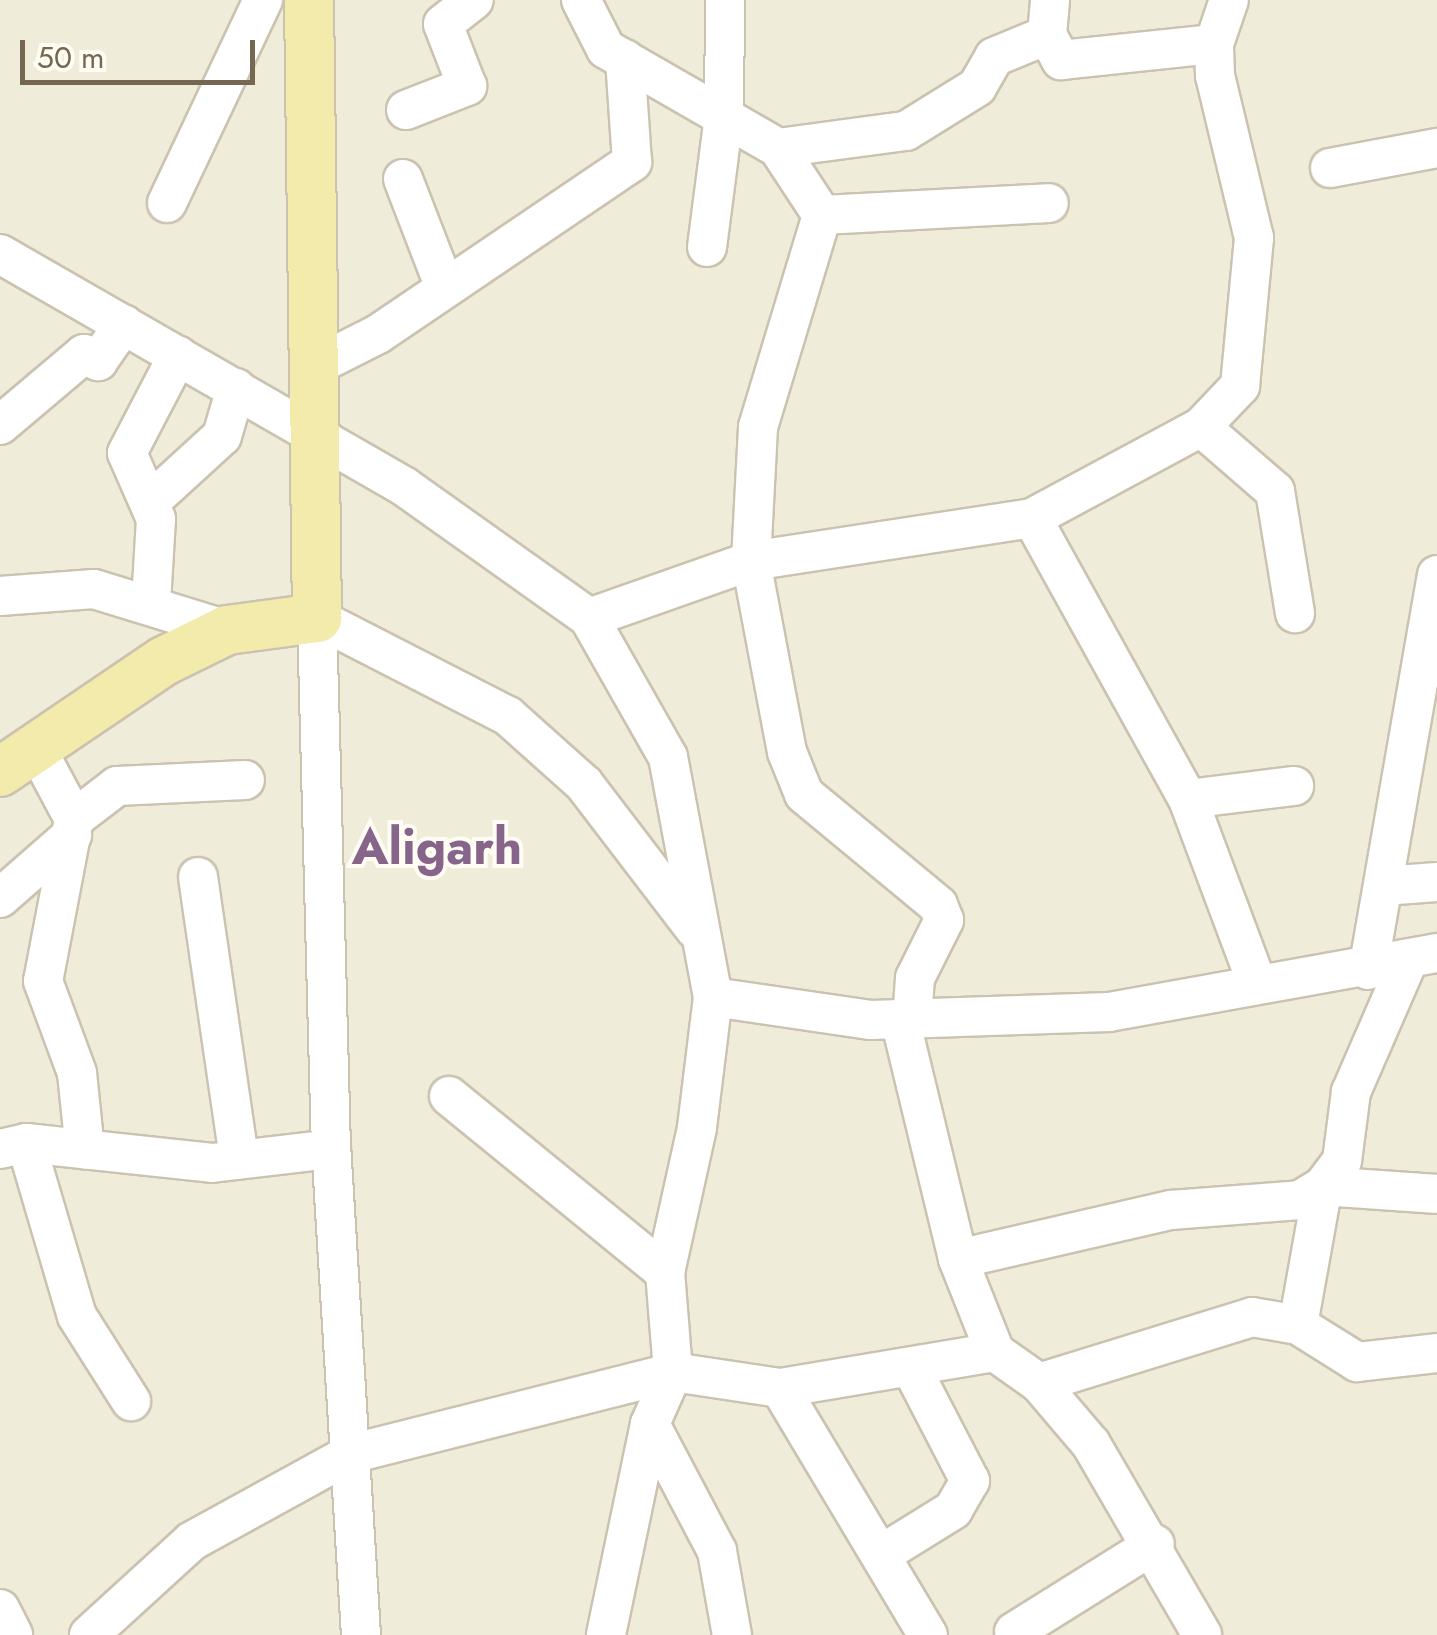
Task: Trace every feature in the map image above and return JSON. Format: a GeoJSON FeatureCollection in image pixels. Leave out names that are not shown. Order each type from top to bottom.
{"type":"FeatureCollection","features":[{"type":"Feature","properties":{"kind":"main road"},"geometry":{"type":"LineString","coordinates":[[17,758],[227,630],[317,618],[308,0]]}},
{"type":"Feature","properties":{"kind":"street"},"geometry":{"type":"LineString","coordinates":[[167,202],[263,0]]}},
{"type":"Feature","properties":{"kind":"street"},"geometry":{"type":"LineString","coordinates":[[406,110],[467,86],[444,24],[474,0]]}},
{"type":"Feature","properties":{"kind":"street"},"geometry":{"type":"LineString","coordinates":[[580,0],[606,49],[778,148],[822,215]]}},
{"type":"Feature","properties":{"kind":"street"},"geometry":{"type":"LineString","coordinates":[[706,247],[724,116],[725,0]]}},
{"type":"Feature","properties":{"kind":"street"},"geometry":{"type":"LineString","coordinates":[[589,618],[752,562],[1032,518],[1201,427],[1240,386],[1254,238],[1214,44],[1227,0]]}},
{"type":"Feature","properties":{"kind":"street"},"geometry":{"type":"LineString","coordinates":[[778,148],[906,132],[976,87],[994,57],[1049,18],[1061,60],[1214,44]]}},
{"type":"Feature","properties":{"kind":"street"},"geometry":{"type":"LineString","coordinates":[[313,367],[378,334],[444,284],[632,162],[625,60]]}},
{"type":"Feature","properties":{"kind":"street"},"geometry":{"type":"LineString","coordinates":[[1330,168],[1437,148]]}},
{"type":"Feature","properties":{"kind":"street"},"geometry":{"type":"LineString","coordinates":[[403,179],[444,284]]}},
{"type":"Feature","properties":{"kind":"street"},"geometry":{"type":"LineString","coordinates":[[822,215],[1049,203]]}},
{"type":"Feature","properties":{"kind":"street"},"geometry":{"type":"LineString","coordinates":[[822,215],[758,426],[752,562],[787,752],[804,794],[938,905],[944,920],[919,964],[906,1019],[958,1259],[995,1352],[1039,1383],[1091,1444],[1154,1544],[1193,1633]]}},
{"type":"Feature","properties":{"kind":"street"},"geometry":{"type":"LineString","coordinates":[[0,254],[314,432],[589,618],[668,757],[713,997],[697,1128],[665,1272],[674,1372],[650,1424],[606,1635]]}},
{"type":"Feature","properties":{"kind":"street"},"geometry":{"type":"LineString","coordinates":[[0,425],[84,354],[98,361],[124,324]]}},
{"type":"Feature","properties":{"kind":"street"},"geometry":{"type":"LineString","coordinates":[[151,603],[151,501],[133,482],[127,453],[178,355]]}},
{"type":"Feature","properties":{"kind":"street"},"geometry":{"type":"LineString","coordinates":[[151,501],[222,436],[236,388]]}},
{"type":"Feature","properties":{"kind":"street"},"geometry":{"type":"LineString","coordinates":[[1201,427],[1275,490],[1295,613]]}},
{"type":"Feature","properties":{"kind":"street"},"geometry":{"type":"LineString","coordinates":[[1032,518],[1188,799],[1256,982]]}},
{"type":"Feature","properties":{"kind":"street"},"geometry":{"type":"LineString","coordinates":[[1368,970],[1437,574]]}},
{"type":"Feature","properties":{"kind":"street"},"geometry":{"type":"LineString","coordinates":[[0,596],[94,589],[151,603],[227,630]]}},
{"type":"Feature","properties":{"kind":"street"},"geometry":{"type":"LineString","coordinates":[[361,1635],[331,1149],[317,618],[508,716],[584,784],[700,935]]}},
{"type":"Feature","properties":{"kind":"street"},"geometry":{"type":"LineString","coordinates":[[17,758],[73,827]]}},
{"type":"Feature","properties":{"kind":"street"},"geometry":{"type":"LineString","coordinates":[[0,898],[116,786],[245,780]]}},
{"type":"Feature","properties":{"kind":"street"},"geometry":{"type":"LineString","coordinates":[[1188,799],[1294,786]]}},
{"type":"Feature","properties":{"kind":"street"},"geometry":{"type":"LineString","coordinates":[[73,827],[43,981],[77,1074],[86,1150]]}},
{"type":"Feature","properties":{"kind":"street"},"geometry":{"type":"LineString","coordinates":[[198,877],[239,1159]]}},
{"type":"Feature","properties":{"kind":"street"},"geometry":{"type":"LineString","coordinates":[[1382,886],[1437,882]]}},
{"type":"Feature","properties":{"kind":"street"},"geometry":{"type":"LineString","coordinates":[[713,997],[906,1019],[1108,1012],[1256,982],[1368,970],[1422,957]]}},
{"type":"Feature","properties":{"kind":"street"},"geometry":{"type":"LineString","coordinates":[[958,1259],[1172,1210],[1300,1200],[1323,1186],[1342,1161],[1351,1092],[1422,957]]}},
{"type":"Feature","properties":{"kind":"street"},"geometry":{"type":"LineString","coordinates":[[449,1096],[665,1272]]}},
{"type":"Feature","properties":{"kind":"street"},"geometry":{"type":"LineString","coordinates":[[131,1401],[77,1316],[13,1146],[239,1159],[331,1149]]}},
{"type":"Feature","properties":{"kind":"street"},"geometry":{"type":"LineString","coordinates":[[1323,1186],[1437,1194]]}},
{"type":"Feature","properties":{"kind":"street"},"geometry":{"type":"LineString","coordinates":[[1298,1325],[1323,1186]]}},
{"type":"Feature","properties":{"kind":"street"},"geometry":{"type":"LineString","coordinates":[[1039,1383],[1252,1317],[1298,1325],[1357,1362],[1437,1353]]}},
{"type":"Feature","properties":{"kind":"street"},"geometry":{"type":"LineString","coordinates":[[88,1635],[192,1542],[350,1454],[674,1372],[780,1388],[913,1371],[995,1352]]}},
{"type":"Feature","properties":{"kind":"street"},"geometry":{"type":"LineString","coordinates":[[882,1554],[953,1510],[970,1482],[913,1371]]}},
{"type":"Feature","properties":{"kind":"street"},"geometry":{"type":"LineString","coordinates":[[780,1388],[928,1635]]}},
{"type":"Feature","properties":{"kind":"street"},"geometry":{"type":"LineString","coordinates":[[650,1424],[717,1551],[732,1635]]}},
{"type":"Feature","properties":{"kind":"street"},"geometry":{"type":"LineString","coordinates":[[1014,1632],[1154,1544]]}},
{"type":"Feature","properties":{"kind":"street"},"geometry":{"type":"LineString","coordinates":[[0,1609],[13,1635]]}},
{"type":"Feature","properties":{"kind":"shaded area"},"geometry":{"type":"Polygon","coordinates":[[[0,0],[1437,0],[1437,1635],[0,1635],[0,0]]]}},
{"type":"Feature","properties":{"kind":"district","name":"Aligarh"},"geometry":{"type":"Point","coordinates":[437,847]}}]}
